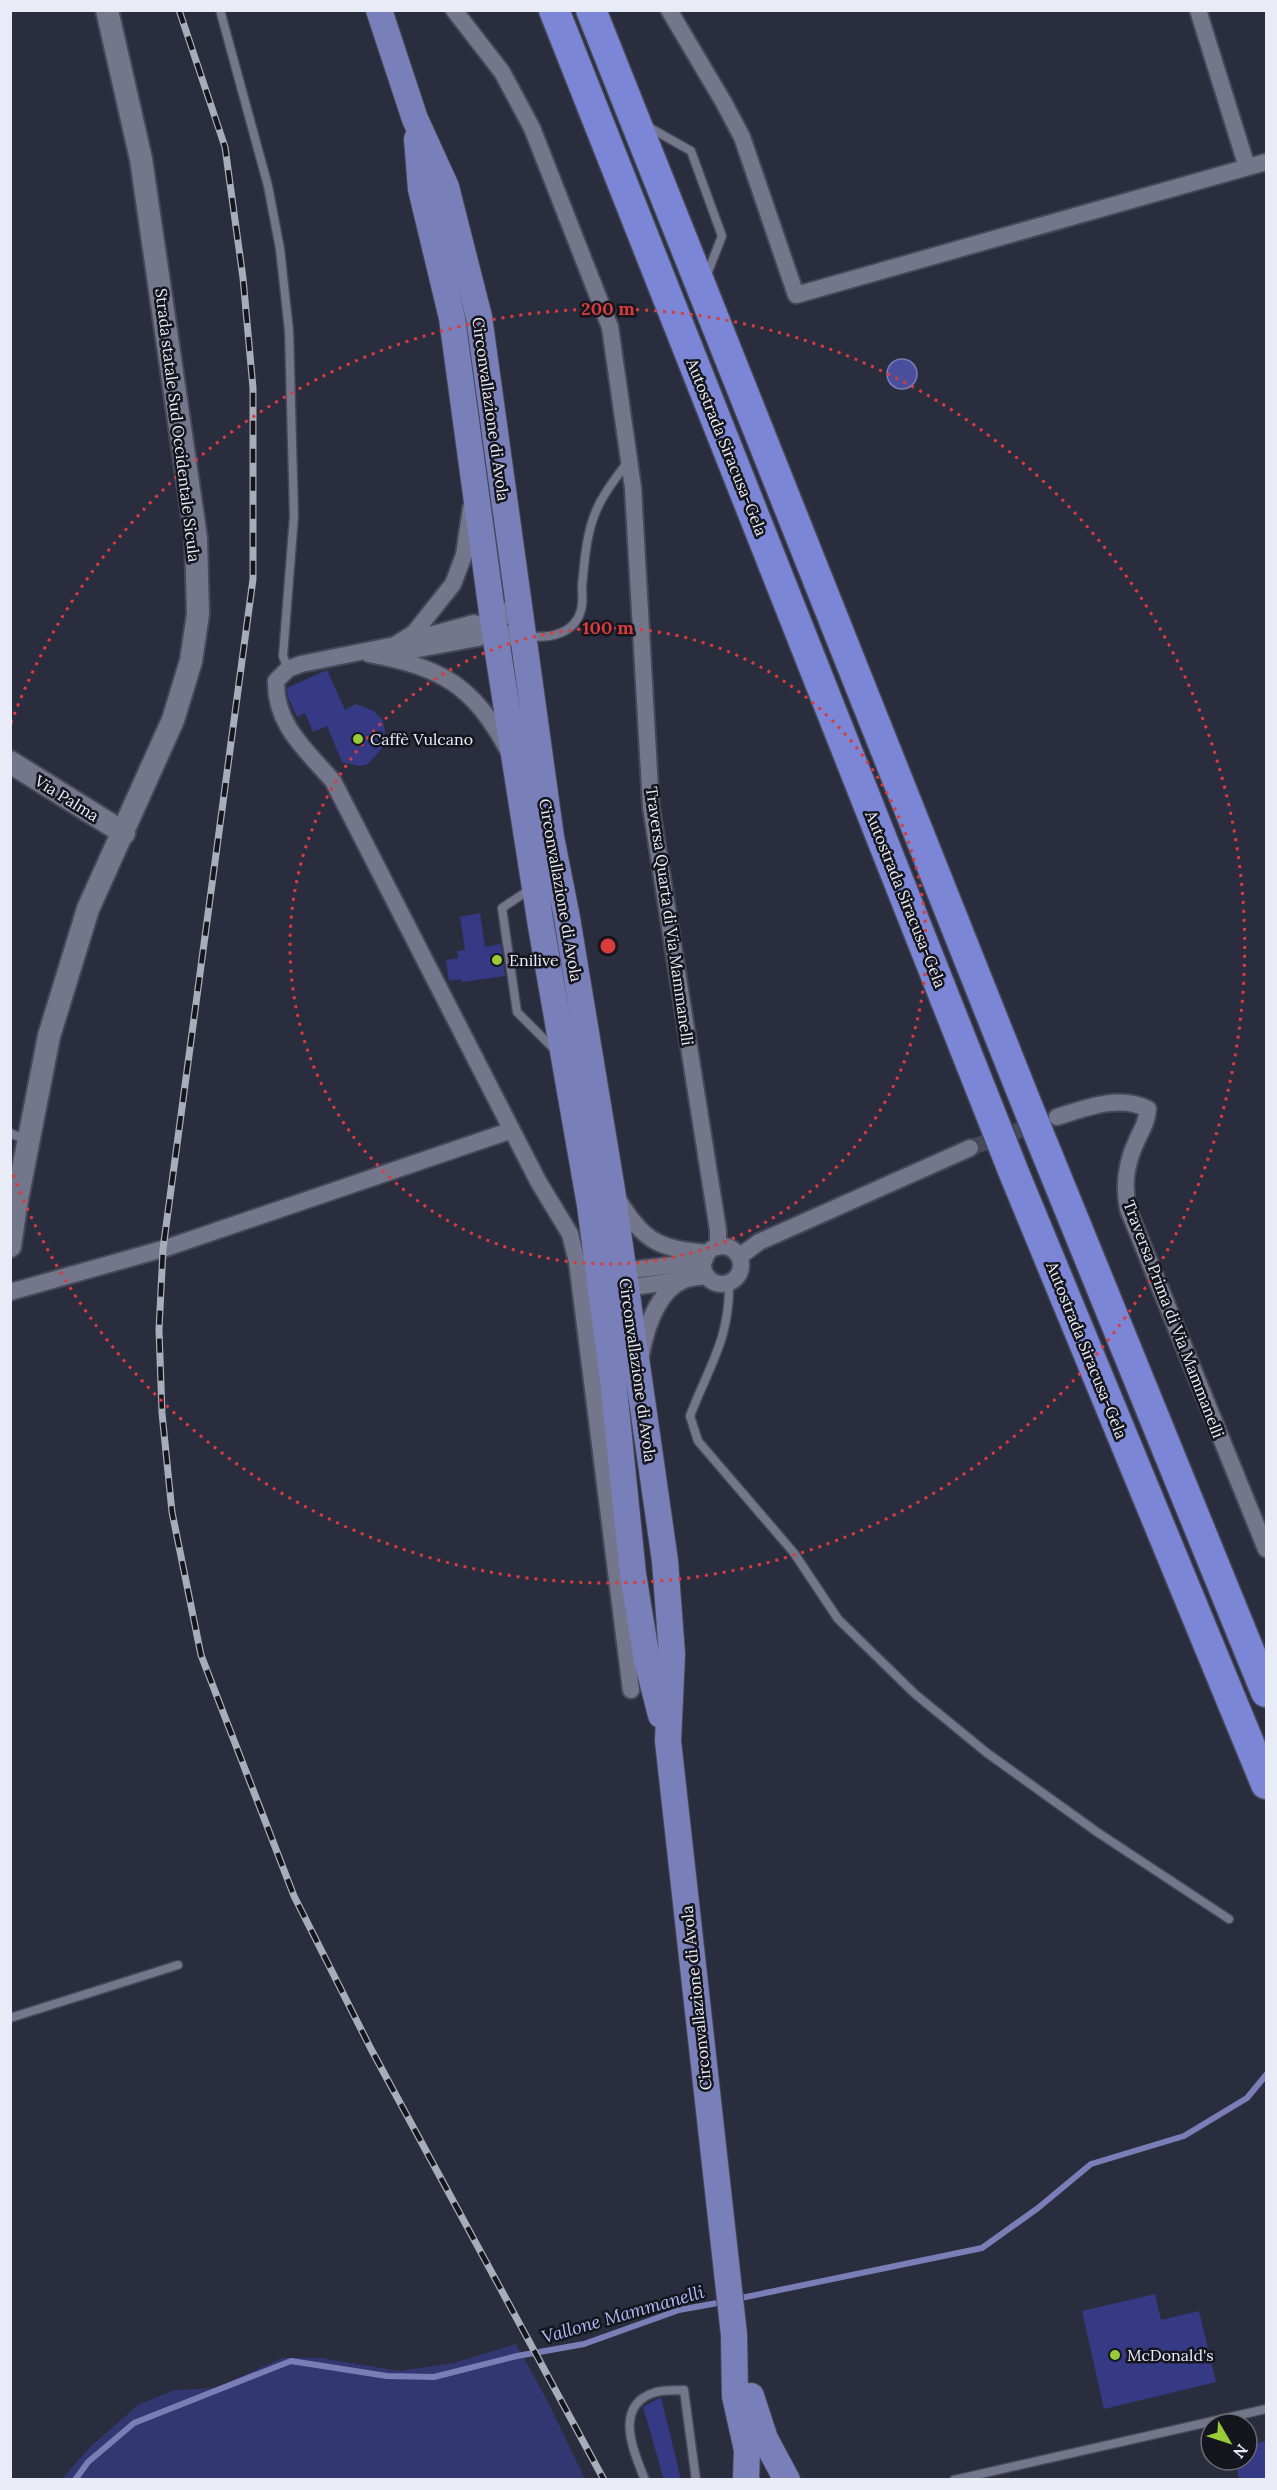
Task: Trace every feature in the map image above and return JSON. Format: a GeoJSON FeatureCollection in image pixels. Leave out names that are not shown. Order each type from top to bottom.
{"type":"FeatureCollection","features":[{"type":"Feature","properties":{"kind":"highway","name":"Autostrada Siracusa-Gela"},"geometry":{"type":"LineString","coordinates":[[555,10],[1014,1173],[1266,1784]]}},
{"type":"Feature","properties":{"kind":"highway","name":"Autostrada Siracusa-Gela"},"geometry":{"type":"LineString","coordinates":[[591,10],[1022,1094],[1266,1692]]}},
{"type":"Feature","properties":{"kind":"main road","name":"Strada statale Sud Occidentale Sicula"},"geometry":{"type":"LineString","coordinates":[[10,1246],[19,1137],[49,1036],[88,909],[173,720],[191,661],[198,614],[196,538],[141,159],[107,10]]}},
{"type":"Feature","properties":{"kind":"main road","name":"Circonvallazione di Avola"},"geometry":{"type":"LineString","coordinates":[[379,10],[415,119],[446,187],[479,317],[551,837],[567,918],[612,1190],[613,1281],[633,1574],[647,1660],[668,1741],[734,2336]]}},
{"type":"Feature","properties":{"kind":"main road","name":"Circonvallazione di Avola"},"geometry":{"type":"LineString","coordinates":[[415,119],[422,189],[452,318],[494,627],[535,886],[566,1060],[613,1281],[639,1365],[666,1572],[672,1654],[668,1741]]}},
{"type":"Feature","properties":{"kind":"main road","name":"Via Palma"},"geometry":{"type":"LineString","coordinates":[[10,762],[124,833]]}},
{"type":"Feature","properties":{"kind":"main road"},"geometry":{"type":"LineString","coordinates":[[734,2336],[735,2396],[747,2450],[746,2480]]}},
{"type":"Feature","properties":{"kind":"main road"},"geometry":{"type":"LineString","coordinates":[[734,2336],[758,2423],[787,2480]]}},
{"type":"Feature","properties":{"kind":"street","name":"Traversa Quarta di Via Mammanelli"},"geometry":{"type":"LineString","coordinates":[[454,10],[502,72],[532,128],[610,327],[629,459],[651,807],[718,1230],[710,1253]]}},
{"type":"Feature","properties":{"kind":"street"},"geometry":{"type":"LineString","coordinates":[[669,10],[742,137],[796,295],[1266,162]]}},
{"type":"Feature","properties":{"kind":"street"},"geometry":{"type":"LineString","coordinates":[[1198,10],[1247,167]]}},
{"type":"Feature","properties":{"kind":"street"},"geometry":{"type":"LineString","coordinates":[[395,645],[414,633],[453,584],[464,555],[474,483]]}},
{"type":"Feature","properties":{"kind":"street"},"geometry":{"type":"LineString","coordinates":[[382,656],[478,638],[494,627],[517,601]]}},
{"type":"Feature","properties":{"kind":"street"},"geometry":{"type":"LineString","coordinates":[[522,639],[494,627],[474,623],[395,645],[301,664],[288,669],[276,681],[276,701],[288,729],[333,782],[512,1130],[570,1234],[577,1262],[631,1690]]}},
{"type":"Feature","properties":{"kind":"street"},"geometry":{"type":"LineString","coordinates":[[362,652],[433,671],[458,684],[487,714],[516,765]]}},
{"type":"Feature","properties":{"kind":"street","name":"Traversa Prima di Via Mammanelli"},"geometry":{"type":"LineString","coordinates":[[1056,1117],[1118,1101],[1137,1103],[1148,1109],[1146,1123],[1127,1167],[1124,1186],[1128,1209],[1266,1549]]}},
{"type":"Feature","properties":{"kind":"street"},"geometry":{"type":"LineString","coordinates":[[10,1292],[163,1249],[512,1130]]}},
{"type":"Feature","properties":{"kind":"street"},"geometry":{"type":"LineString","coordinates":[[739,1257],[759,1242],[970,1148]]}},
{"type":"Feature","properties":{"kind":"street"},"geometry":{"type":"LineString","coordinates":[[612,1190],[636,1227],[655,1242],[674,1250],[710,1253]]}},
{"type":"Feature","properties":{"kind":"street"},"geometry":{"type":"LineString","coordinates":[[613,1281],[690,1263],[710,1253],[730,1248],[739,1257],[740,1272],[729,1283],[717,1283],[707,1276],[704,1271],[710,1253]]}},
{"type":"Feature","properties":{"kind":"street"},"geometry":{"type":"LineString","coordinates":[[613,1281],[683,1280],[707,1276]]}},
{"type":"Feature","properties":{"kind":"street"},"geometry":{"type":"LineString","coordinates":[[639,1365],[646,1328],[654,1312],[664,1297],[683,1280]]}},
{"type":"Feature","properties":{"kind":"lane"},"geometry":{"type":"LineString","coordinates":[[220,10],[268,186],[280,249],[289,331],[294,516],[283,656],[288,669]]}},
{"type":"Feature","properties":{"kind":"lane"},"geometry":{"type":"LineString","coordinates":[[633,118],[691,151],[723,236],[701,289]]}},
{"type":"Feature","properties":{"kind":"lane"},"geometry":{"type":"LineString","coordinates":[[522,639],[544,639],[560,634],[575,625],[582,607],[582,588],[593,519],[605,494],[629,459]]}},
{"type":"Feature","properties":{"kind":"lane"},"geometry":{"type":"LineString","coordinates":[[535,886],[502,908],[517,1012],[566,1060]]}},
{"type":"Feature","properties":{"kind":"lane"},"geometry":{"type":"LineString","coordinates":[[729,1283],[730,1313],[720,1349],[690,1416],[699,1441],[794,1552],[838,1619],[915,1694],[996,1760],[1097,1832],[1228,1919]]}},
{"type":"Feature","properties":{"kind":"lane"},"geometry":{"type":"LineString","coordinates":[[10,2018],[178,1965]]}},
{"type":"Feature","properties":{"kind":"lane"},"geometry":{"type":"LineString","coordinates":[[645,2480],[629,2439],[630,2417],[640,2402],[656,2392],[684,2390],[696,2480]]}},
{"type":"Feature","properties":{"kind":"lane"},"geometry":{"type":"LineString","coordinates":[[954,2480],[1266,2409]]}},
{"type":"Feature","properties":{"kind":"shaded area"},"geometry":{"type":"Polygon","coordinates":[[[902,359],[913,363],[917,374],[913,385],[902,389],[891,385],[887,374],[891,363],[902,359]]]}},
{"type":"Feature","properties":{"kind":"shaded area"},"geometry":{"type":"Polygon","coordinates":[[[516,2344],[547,2400],[585,2479],[62,2479],[89,2448],[138,2405],[174,2390],[216,2388],[282,2358],[321,2358],[399,2371],[454,2363],[516,2344]]]}},
{"type":"Feature","properties":{"kind":"building"},"geometry":{"type":"Polygon","coordinates":[[[327,670],[345,710],[356,704],[374,711],[383,721],[385,731],[383,747],[368,764],[359,766],[342,762],[327,726],[313,732],[305,713],[297,717],[288,697],[287,688],[327,670]]]}},
{"type":"Feature","properties":{"kind":"building"},"geometry":{"type":"Polygon","coordinates":[[[480,913],[485,947],[501,944],[505,976],[462,982],[461,979],[449,981],[446,960],[458,958],[457,951],[465,950],[460,917],[480,913]]]}},
{"type":"Feature","properties":{"kind":"building"},"geometry":{"type":"Polygon","coordinates":[[[1155,2294],[1161,2320],[1199,2311],[1216,2382],[1104,2409],[1082,2311],[1155,2294]]]}},
{"type":"Feature","properties":{"kind":"building"},"geometry":{"type":"Polygon","coordinates":[[[661,2397],[681,2480],[664,2480],[643,2407],[661,2397]]]}},
{"type":"Feature","properties":{"kind":"building"},"geometry":{"type":"Polygon","coordinates":[[[1266,2441],[1266,2480],[1239,2480],[1237,2472],[1259,2472],[1259,2442],[1266,2441]]]}},
{"type":"Feature","properties":{"kind":"waterway","name":"Vallone Mammanelli"},"geometry":{"type":"LineString","coordinates":[[736,2299],[982,2248],[1038,2208],[1091,2164],[1184,2136],[1247,2098],[1266,2075]]}},
{"type":"Feature","properties":{"kind":"waterway","name":"Vallone Mammanelli"},"geometry":{"type":"LineString","coordinates":[[75,2480],[88,2462],[134,2423],[291,2361],[387,2376],[434,2377],[517,2356],[584,2344],[679,2310],[723,2302]]}},
{"type":"Feature","properties":{"kind":"tunnel"},"geometry":{"type":"LineString","coordinates":[[970,1148],[1042,1122]]}},
{"type":"Feature","properties":{"kind":"railway"},"geometry":{"type":"LineString","coordinates":[[179,10],[225,147],[243,278],[253,388],[253,579],[163,1249],[159,1330],[162,1413],[172,1512],[201,1655],[294,1896],[371,2049],[604,2480]]}},
{"type":"Feature","properties":{"kind":"place","name":"Caffè Vulcano"},"geometry":{"type":"Point","coordinates":[358,739]}},
{"type":"Feature","properties":{"kind":"place","name":"Enilive"},"geometry":{"type":"Point","coordinates":[497,960]}},
{"type":"Feature","properties":{"kind":"place","name":"McDonald's"},"geometry":{"type":"Point","coordinates":[1115,2355]}}]}
